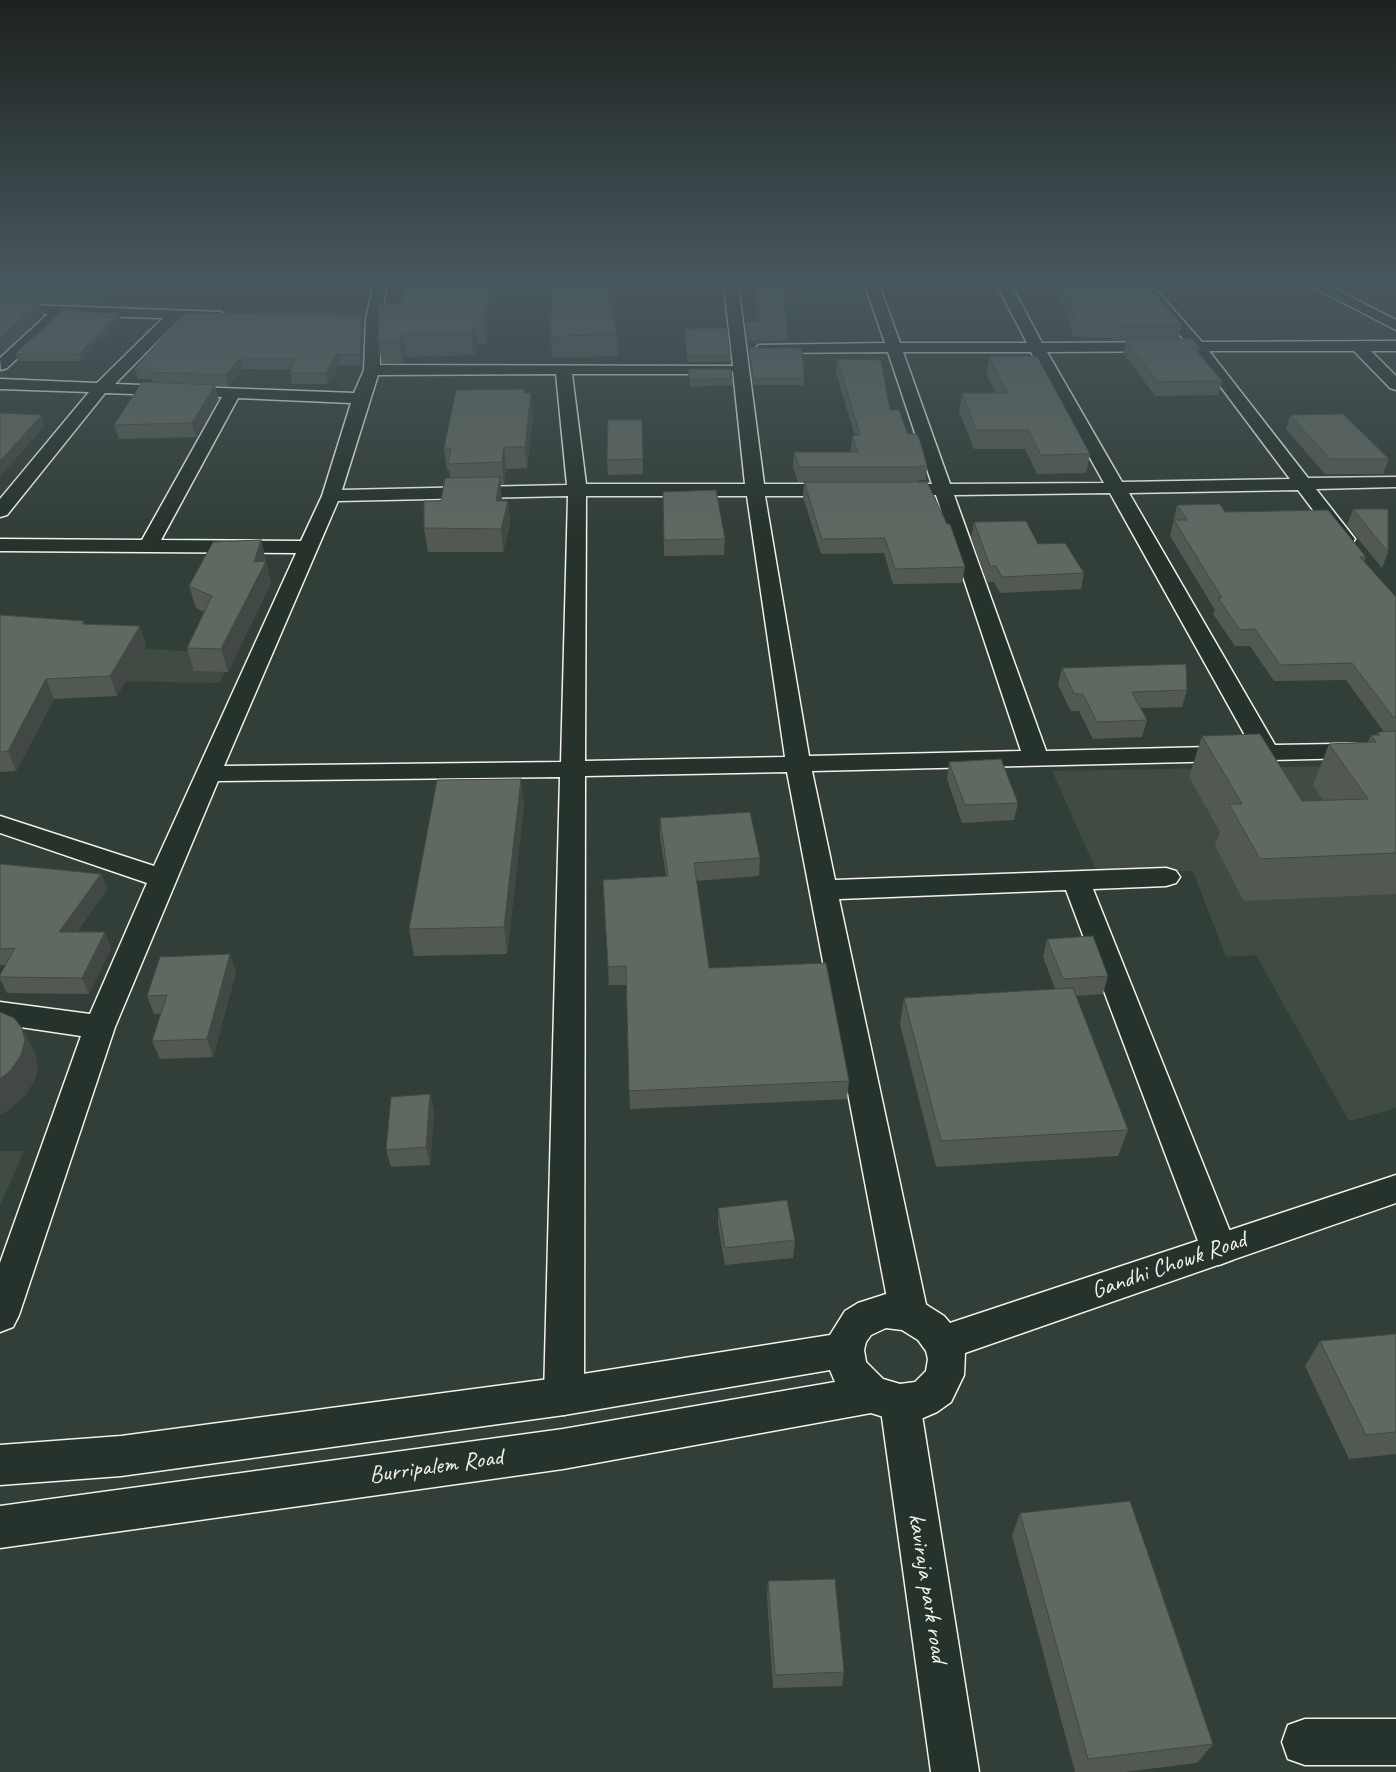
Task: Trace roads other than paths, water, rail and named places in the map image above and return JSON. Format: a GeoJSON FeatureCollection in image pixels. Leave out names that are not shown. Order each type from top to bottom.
{"type":"FeatureCollection","features":[{"type":"Feature","properties":{"kind":"street"},"geometry":{"type":"LineString","coordinates":[[0,511],[101,388],[122,368]]}},
{"type":"Feature","properties":{"kind":"street"},"geometry":{"type":"LineString","coordinates":[[900,368],[1036,758]]}},
{"type":"Feature","properties":{"kind":"street"},"geometry":{"type":"LineString","coordinates":[[1048,368],[1118,487],[1267,753]]}},
{"type":"Feature","properties":{"kind":"street"},"geometry":{"type":"LineString","coordinates":[[1214,368],[1354,550]]}},
{"type":"Feature","properties":{"kind":"street"},"geometry":{"type":"LineString","coordinates":[[1380,368],[1396,385]]}},
{"type":"Feature","properties":{"kind":"street"},"geometry":{"type":"LineString","coordinates":[[564,369],[577,490],[564,1396]]}},
{"type":"Feature","properties":{"kind":"street"},"geometry":{"type":"LineString","coordinates":[[0,1315],[100,1027],[162,878],[310,547],[331,496],[361,398],[372,370],[564,369],[741,369],[755,490],[798,764],[909,1314]]}},
{"type":"Feature","properties":{"kind":"street"},"geometry":{"type":"LineString","coordinates":[[0,384],[361,398]]}},
{"type":"Feature","properties":{"kind":"street"},"geometry":{"type":"LineString","coordinates":[[148,546],[232,392]]}},
{"type":"Feature","properties":{"kind":"street"},"geometry":{"type":"LineString","coordinates":[[874,490],[1396,482]]}},
{"type":"Feature","properties":{"kind":"street"},"geometry":{"type":"LineString","coordinates":[[331,496],[577,490],[854,490]]}},
{"type":"Feature","properties":{"kind":"street"},"geometry":{"type":"LineString","coordinates":[[0,545],[310,547]]}},
{"type":"Feature","properties":{"kind":"street"},"geometry":{"type":"LineString","coordinates":[[209,774],[573,769],[1396,750]]}},
{"type":"Feature","properties":{"kind":"street"},"geometry":{"type":"LineString","coordinates":[[0,824],[162,878]]}},
{"type":"Feature","properties":{"kind":"street"},"geometry":{"type":"LineString","coordinates":[[823,890],[1166,877]]}},
{"type":"Feature","properties":{"kind":"street"},"geometry":{"type":"LineString","coordinates":[[1076,880],[1219,1249]]}},
{"type":"Feature","properties":{"kind":"street"},"geometry":{"type":"LineString","coordinates":[[0,1014],[100,1027]]}},
{"type":"Feature","properties":{"kind":"street","name":"Gandhi Chowk Road"},"geometry":{"type":"LineString","coordinates":[[943,1343],[1396,1189]]}},
{"type":"Feature","properties":{"kind":"street"},"geometry":{"type":"LineString","coordinates":[[886,1311],[909,1314],[931,1328],[943,1343],[946,1360],[945,1375],[937,1389],[923,1399],[885,1399],[855,1380],[847,1365],[845,1350],[849,1335],[871,1315],[886,1311]]}},
{"type":"Feature","properties":{"kind":"street"},"geometry":{"type":"LineString","coordinates":[[0,1465],[121,1456],[564,1396],[845,1350]]}},
{"type":"Feature","properties":{"kind":"street","name":"Burripalem Road"},"geometry":{"type":"LineString","coordinates":[[0,1526],[563,1450],[885,1399]]}},
{"type":"Feature","properties":{"kind":"street","name":"kaviraja park road"},"geometry":{"type":"LineString","coordinates":[[885,1399],[955,1772]]}},
{"type":"Feature","properties":{"kind":"street"},"geometry":{"type":"LineString","coordinates":[[1305,1742],[1396,1742]]}}]}
